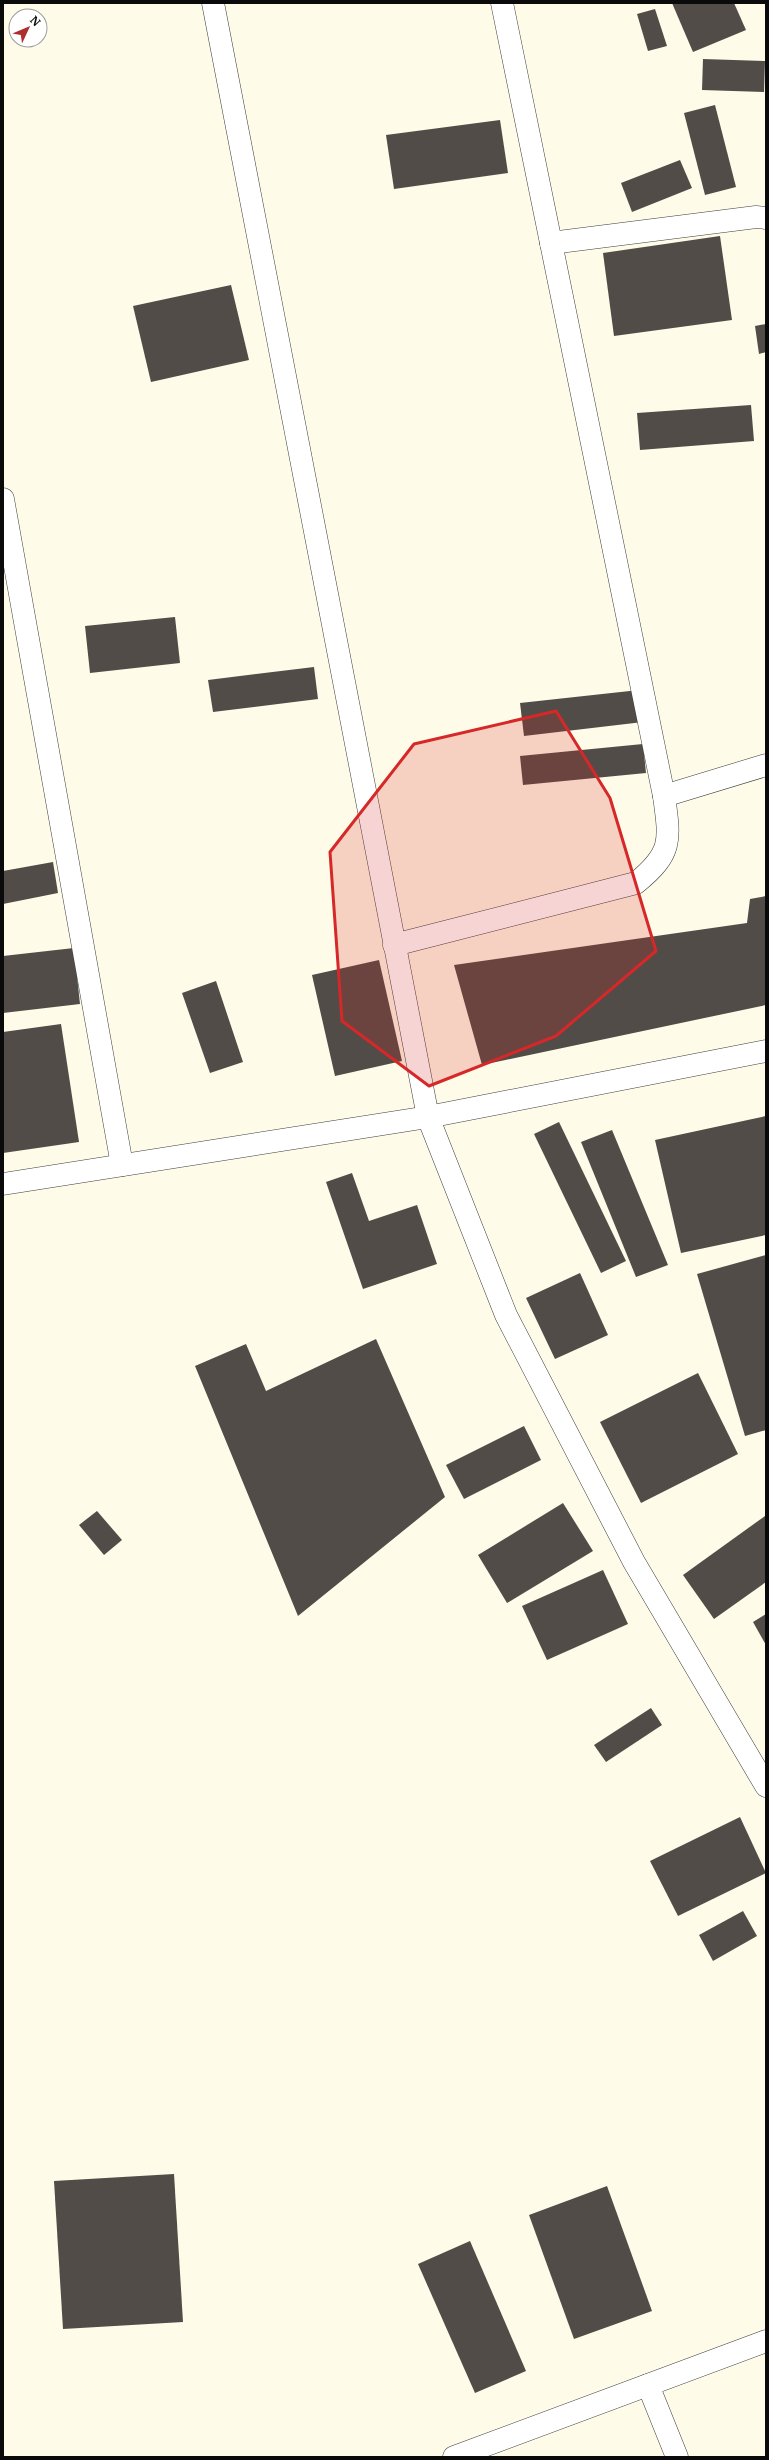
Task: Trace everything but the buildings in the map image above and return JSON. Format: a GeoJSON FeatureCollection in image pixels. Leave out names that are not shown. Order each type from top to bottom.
{"type":"FeatureCollection","features":[{"type":"Feature","properties":{"kind":"street"},"geometry":{"type":"LineString","coordinates":[[213,3],[428,1117],[506,1315],[634,1562],[766,1786]]}},
{"type":"Feature","properties":{"kind":"street"},"geometry":{"type":"LineString","coordinates":[[394,945],[636,883],[654,869],[666,851],[669,830],[664,796],[502,3]]}},
{"type":"Feature","properties":{"kind":"street"},"geometry":{"type":"LineString","coordinates":[[551,243],[756,217],[766,218]]}},
{"type":"Feature","properties":{"kind":"street"},"geometry":{"type":"LineString","coordinates":[[3,499],[122,1165]]}},
{"type":"Feature","properties":{"kind":"street"},"geometry":{"type":"LineString","coordinates":[[664,796],[766,765]]}},
{"type":"Feature","properties":{"kind":"street"},"geometry":{"type":"LineString","coordinates":[[3,1184],[428,1117],[766,1051]]}},
{"type":"Feature","properties":{"kind":"street"},"geometry":{"type":"LineString","coordinates":[[454,2457],[766,2341]]}},
{"type":"Feature","properties":{"kind":"street"},"geometry":{"type":"LineString","coordinates":[[648,2385],[677,2457]]}},
{"type":"Feature","properties":{"kind":"highlighted area"},"geometry":{"type":"Polygon","coordinates":[[[556,711],[610,798],[656,951],[556,1036],[429,1086],[342,1021],[330,852],[414,744],[556,711]]]}}]}
